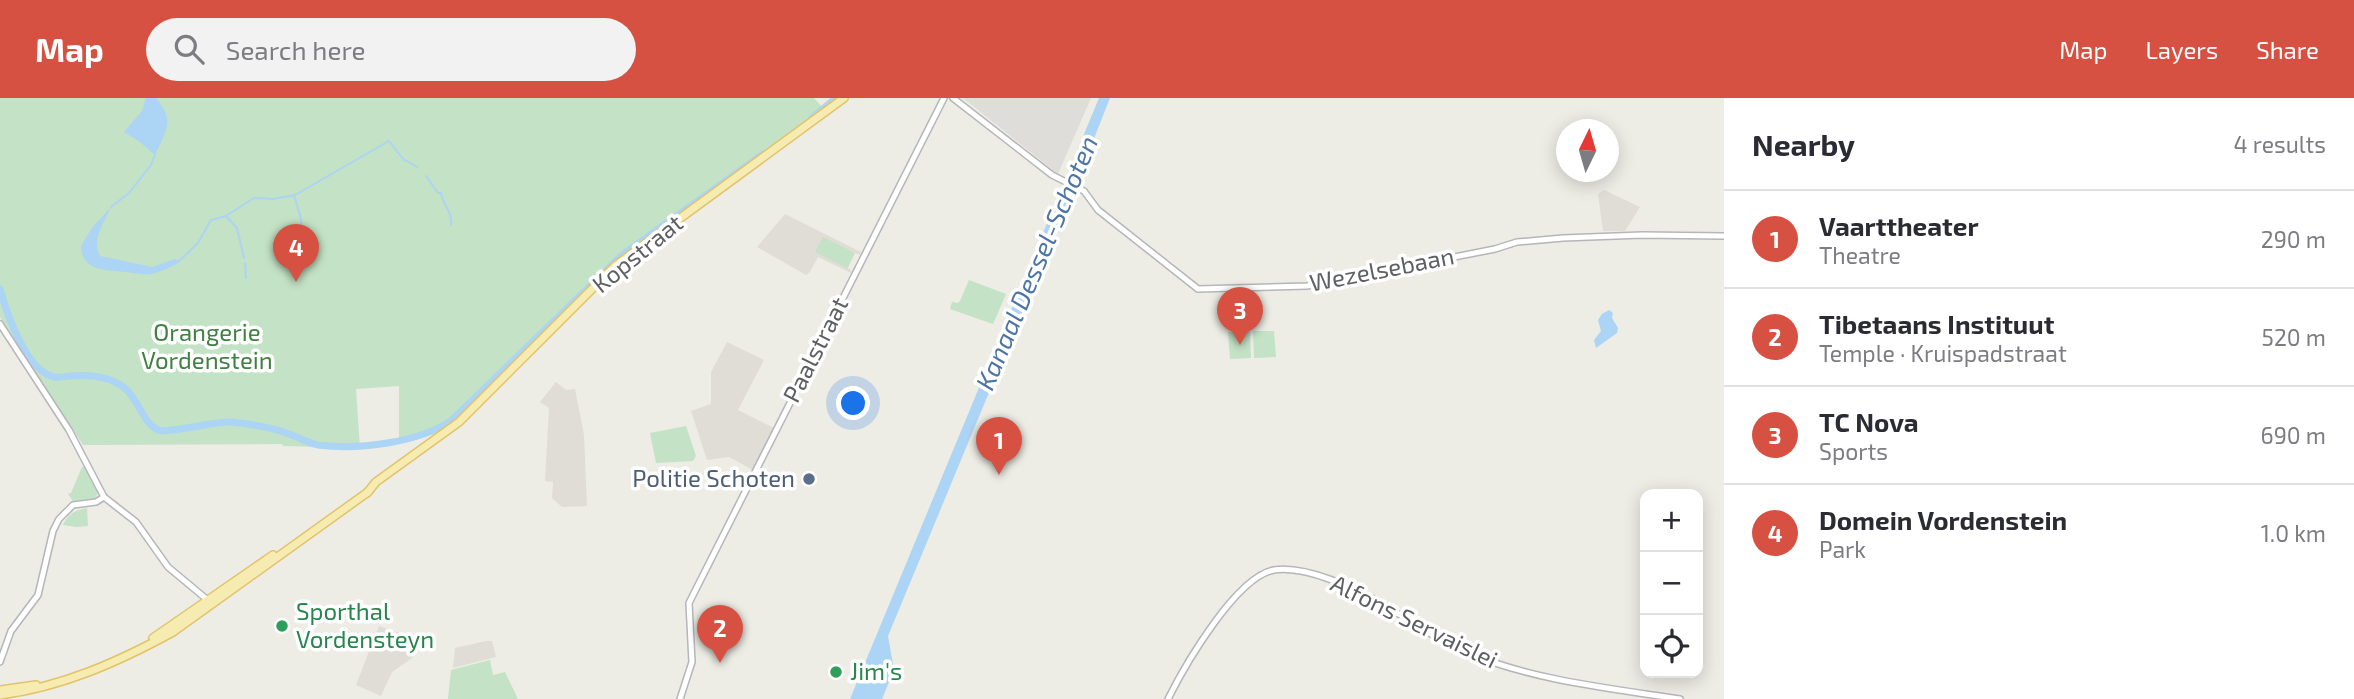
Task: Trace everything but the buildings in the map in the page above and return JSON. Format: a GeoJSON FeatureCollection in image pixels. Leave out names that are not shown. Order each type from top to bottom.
{"type":"FeatureCollection","features":[{"type":"Feature","properties":{"kind":"main road","name":"Kopstraat"},"geometry":{"type":"LineString","coordinates":[[0,693],[46,687],[125,656],[367,493],[376,482],[450,430],[615,266],[844,98]]}},
{"type":"Feature","properties":{"kind":"street","name":"Paalstraat"},"geometry":{"type":"LineString","coordinates":[[680,699],[692,662],[689,603],[944,98]]}},
{"type":"Feature","properties":{"kind":"street","name":"Wezelsebaan"},"geometry":{"type":"LineString","coordinates":[[953,98],[1063,181],[1084,191],[1098,210],[1132,238],[1190,284],[1206,290],[1307,286],[1495,249],[1517,242],[1642,235],[1724,236]]}},
{"type":"Feature","properties":{"kind":"street"},"geometry":{"type":"LineString","coordinates":[[0,324],[81,452],[104,497],[136,522],[168,567],[209,601]]}},
{"type":"Feature","properties":{"kind":"street"},"geometry":{"type":"LineString","coordinates":[[0,662],[11,631],[32,606],[40,591],[53,531],[59,519],[73,505],[96,502],[104,497]]}},
{"type":"Feature","properties":{"kind":"street","name":"Alfons Servaislei"},"geometry":{"type":"LineString","coordinates":[[1168,699],[1193,656],[1237,594],[1258,576],[1272,570],[1330,580],[1363,593],[1460,649],[1499,664],[1575,683],[1680,699]]}},
{"type":"Feature","properties":{"kind":"shaded area"},"geometry":{"type":"Polygon","coordinates":[[[963,98],[1091,98],[1058,174],[963,98]]]}},
{"type":"Feature","properties":{"kind":"shaded area"},"geometry":{"type":"Polygon","coordinates":[[[1604,190],[1640,207],[1625,231],[1603,231],[1598,194],[1604,190]]]}},
{"type":"Feature","properties":{"kind":"shaded area"},"geometry":{"type":"Polygon","coordinates":[[[785,214],[861,252],[860,255],[855,253],[848,268],[851,273],[818,257],[806,275],[757,247],[785,214]]]}},
{"type":"Feature","properties":{"kind":"shaded area"},"geometry":{"type":"Polygon","coordinates":[[[727,342],[764,360],[738,410],[774,428],[753,470],[729,457],[707,460],[691,411],[711,404],[711,372],[727,342]]]}},
{"type":"Feature","properties":{"kind":"shaded area"},"geometry":{"type":"Polygon","coordinates":[[[556,382],[566,390],[575,389],[584,435],[587,506],[562,507],[552,498],[553,482],[545,481],[549,408],[540,402],[556,382]]]}},
{"type":"Feature","properties":{"kind":"shaded area"},"geometry":{"type":"Polygon","coordinates":[[[379,626],[417,639],[412,658],[392,672],[381,696],[356,685],[379,626]]]}},
{"type":"Feature","properties":{"kind":"shaded area"},"geometry":{"type":"Polygon","coordinates":[[[492,641],[496,657],[453,668],[455,648],[492,641]]]}},
{"type":"Feature","properties":{"kind":"green space","name":"Orangerie Vordenstein"},"geometry":{"type":"Polygon","coordinates":[[[0,98],[814,98],[823,108],[623,256],[441,433],[399,439],[399,386],[356,389],[360,448],[282,444],[83,445],[0,317],[0,98]]]}},
{"type":"Feature","properties":{"kind":"green space"},"geometry":{"type":"Polygon","coordinates":[[[823,237],[855,253],[847,268],[815,252],[823,237]]]}},
{"type":"Feature","properties":{"kind":"green space"},"geometry":{"type":"Polygon","coordinates":[[[969,280],[1006,294],[993,324],[950,309],[952,302],[960,301],[969,280]]]}},
{"type":"Feature","properties":{"kind":"green space"},"geometry":{"type":"Polygon","coordinates":[[[1250,331],[1251,358],[1230,359],[1228,332],[1250,331]]]}},
{"type":"Feature","properties":{"kind":"green space"},"geometry":{"type":"Polygon","coordinates":[[[1253,331],[1274,331],[1276,357],[1254,358],[1253,331]]]}},
{"type":"Feature","properties":{"kind":"green space"},"geometry":{"type":"Polygon","coordinates":[[[686,426],[696,456],[693,461],[656,463],[650,433],[686,426]]]}},
{"type":"Feature","properties":{"kind":"green space"},"geometry":{"type":"Polygon","coordinates":[[[85,466],[98,493],[95,498],[73,501],[68,494],[85,466]]]}},
{"type":"Feature","properties":{"kind":"green space"},"geometry":{"type":"Polygon","coordinates":[[[87,508],[88,526],[63,525],[72,513],[87,508]]]}},
{"type":"Feature","properties":{"kind":"green space"},"geometry":{"type":"Polygon","coordinates":[[[490,660],[493,675],[505,672],[518,699],[448,699],[451,670],[490,660]]]}},
{"type":"Feature","properties":{"kind":"water"},"geometry":{"type":"Polygon","coordinates":[[[146,98],[156,98],[167,119],[166,132],[155,155],[124,132],[142,111],[146,98]]]}},
{"type":"Feature","properties":{"kind":"water","name":"Kanaal Dessel-Schoten"},"geometry":{"type":"Polygon","coordinates":[[[1099,98],[1110,98],[1076,184],[1072,184],[1070,188],[1073,190],[888,636],[894,670],[882,699],[850,699],[1099,98]]]}},
{"type":"Feature","properties":{"kind":"water"},"geometry":{"type":"Polygon","coordinates":[[[111,207],[98,238],[100,256],[152,267],[175,259],[180,262],[162,271],[148,274],[104,270],[91,265],[82,254],[81,246],[92,228],[111,207]]]}},
{"type":"Feature","properties":{"kind":"water"},"geometry":{"type":"Polygon","coordinates":[[[1609,310],[1613,313],[1617,333],[1596,348],[1594,340],[1601,331],[1598,320],[1609,310]]]}},
{"type":"Feature","properties":{"kind":"waterway"},"geometry":{"type":"LineString","coordinates":[[812,118],[836,98]]}},
{"type":"Feature","properties":{"kind":"waterway"},"geometry":{"type":"LineString","coordinates":[[179,261],[198,243],[211,220],[226,216],[254,198],[273,199],[295,195],[389,141],[403,159],[417,167]]}},
{"type":"Feature","properties":{"kind":"waterway"},"geometry":{"type":"LineString","coordinates":[[0,289],[19,340],[44,373],[56,377],[94,376],[117,383],[130,393],[147,420],[158,430],[231,422],[275,429],[318,445],[388,443],[423,434],[452,420],[622,255],[763,154]]}},
{"type":"Feature","properties":{"kind":"waterway"},"geometry":{"type":"LineString","coordinates":[[111,207],[129,193],[151,165],[155,155]]}},
{"type":"Feature","properties":{"kind":"waterway"},"geometry":{"type":"LineString","coordinates":[[426,176],[438,193],[441,193],[451,216],[451,225]]}},
{"type":"Feature","properties":{"kind":"waterway"},"geometry":{"type":"LineString","coordinates":[[294,195],[301,219],[302,243],[311,256]]}},
{"type":"Feature","properties":{"kind":"waterway"},"geometry":{"type":"LineString","coordinates":[[226,216],[237,228],[244,258]]}},
{"type":"Feature","properties":{"kind":"waterway"},"geometry":{"type":"LineString","coordinates":[[245,263],[246,278]]}},
{"type":"Feature","properties":{"kind":"place","name":"Domein Vordenstein"},"geometry":{"type":"Point","coordinates":[296,282]}},
{"type":"Feature","properties":{"kind":"place","name":"TC Nova"},"geometry":{"type":"Point","coordinates":[1240,345]}},
{"type":"Feature","properties":{"kind":"place","name":"Vaarttheater"},"geometry":{"type":"Point","coordinates":[999,475]}},
{"type":"Feature","properties":{"kind":"place","name":"Politie Schoten"},"geometry":{"type":"Point","coordinates":[809,479]}},
{"type":"Feature","properties":{"kind":"place","name":"Sporthal Vordensteyn"},"geometry":{"type":"Point","coordinates":[282,626]}},
{"type":"Feature","properties":{"kind":"place","name":"Tibetaans Instituut"},"geometry":{"type":"Point","coordinates":[720,663]}},
{"type":"Feature","properties":{"kind":"place","name":"Jim's"},"geometry":{"type":"Point","coordinates":[836,672]}}]}
